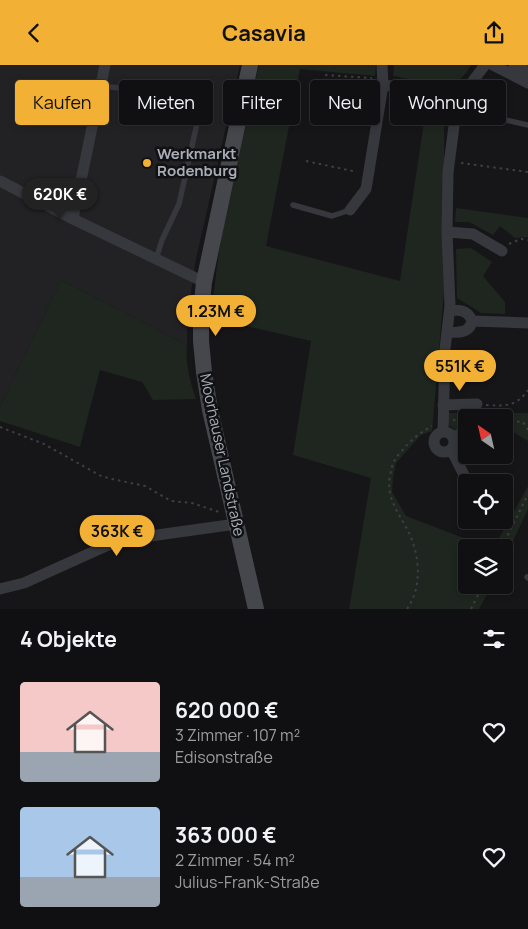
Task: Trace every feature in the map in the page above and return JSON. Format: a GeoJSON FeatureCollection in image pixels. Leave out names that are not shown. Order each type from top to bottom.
{"type":"FeatureCollection","features":[{"type":"Feature","properties":{"kind":"street"},"geometry":{"type":"LineString","coordinates":[[102,80],[105,65]]}},
{"type":"Feature","properties":{"kind":"street","name":"Moorhauser Landstraße"},"geometry":{"type":"LineString","coordinates":[[250,65],[204,282],[200,312],[204,372],[210,410],[256,609]]}},
{"type":"Feature","properties":{"kind":"street"},"geometry":{"type":"LineString","coordinates":[[380,100],[383,82],[382,65]]}},
{"type":"Feature","properties":{"kind":"street"},"geometry":{"type":"LineString","coordinates":[[474,80],[485,65]]}},
{"type":"Feature","properties":{"kind":"street"},"geometry":{"type":"LineString","coordinates":[[493,65],[528,83]]}},
{"type":"Feature","properties":{"kind":"street"},"geometry":{"type":"LineString","coordinates":[[514,65],[528,72]]}},
{"type":"Feature","properties":{"kind":"street"},"geometry":{"type":"LineString","coordinates":[[383,82],[390,83]]}},
{"type":"Feature","properties":{"kind":"street"},"geometry":{"type":"LineString","coordinates":[[73,219],[93,125]]}},
{"type":"Feature","properties":{"kind":"street"},"geometry":{"type":"LineString","coordinates":[[350,211],[366,189],[376,125]]}},
{"type":"Feature","properties":{"kind":"street"},"geometry":{"type":"LineString","coordinates":[[454,125],[448,172],[447,232],[450,310],[445,349],[443,427],[436,437],[435,445],[441,451],[450,450],[454,445],[454,437]]}},
{"type":"Feature","properties":{"kind":"street"},"geometry":{"type":"LineString","coordinates":[[0,181],[73,219],[204,282]]}},
{"type":"Feature","properties":{"kind":"street"},"geometry":{"type":"LineString","coordinates":[[447,232],[474,234],[502,251]]}},
{"type":"Feature","properties":{"kind":"street"},"geometry":{"type":"LineString","coordinates":[[448,332],[466,330],[470,327],[472,321],[469,314],[464,311],[450,310]]}},
{"type":"Feature","properties":{"kind":"street"},"geometry":{"type":"LineString","coordinates":[[472,321],[528,323]]}},
{"type":"Feature","properties":{"kind":"street"},"geometry":{"type":"LineString","coordinates":[[443,405],[477,404]]}},
{"type":"Feature","properties":{"kind":"street"},"geometry":{"type":"LineString","coordinates":[[443,427],[454,437]]}},
{"type":"Feature","properties":{"kind":"street"},"geometry":{"type":"LineString","coordinates":[[454,437],[458,435]]}},
{"type":"Feature","properties":{"kind":"street"},"geometry":{"type":"LineString","coordinates":[[450,450],[464,474]]}},
{"type":"Feature","properties":{"kind":"street"},"geometry":{"type":"LineString","coordinates":[[0,589],[24,583],[106,546],[136,539],[236,524]]}},
{"type":"Feature","properties":{"kind":"lane"},"geometry":{"type":"LineString","coordinates":[[109,87],[129,89],[144,85],[183,89],[190,91],[199,99],[200,110],[178,204],[156,259]]}},
{"type":"Feature","properties":{"kind":"lane"},"geometry":{"type":"LineString","coordinates":[[506,120],[528,125]]}},
{"type":"Feature","properties":{"kind":"lane"},"geometry":{"type":"LineString","coordinates":[[293,205],[332,217],[350,211]]}},
{"type":"Feature","properties":{"kind":"path"},"geometry":{"type":"LineString","coordinates":[[325,75],[383,82]]}},
{"type":"Feature","properties":{"kind":"path"},"geometry":{"type":"LineString","coordinates":[[306,161],[368,174]]}},
{"type":"Feature","properties":{"kind":"path"},"geometry":{"type":"LineString","coordinates":[[450,161],[528,172]]}},
{"type":"Feature","properties":{"kind":"path"},"geometry":{"type":"LineString","coordinates":[[502,251],[510,243],[520,239],[528,240]]}},
{"type":"Feature","properties":{"kind":"path"},"geometry":{"type":"LineString","coordinates":[[477,404],[510,405],[521,399],[528,390]]}},
{"type":"Feature","properties":{"kind":"path"},"geometry":{"type":"LineString","coordinates":[[513,421],[528,422]]}},
{"type":"Feature","properties":{"kind":"path"},"geometry":{"type":"LineString","coordinates":[[523,422],[528,430]]}},
{"type":"Feature","properties":{"kind":"path"},"geometry":{"type":"LineString","coordinates":[[0,427],[44,444],[101,476],[145,486],[172,501],[192,503],[219,512],[222,511]]}},
{"type":"Feature","properties":{"kind":"path"},"geometry":{"type":"LineString","coordinates":[[407,609],[412,603],[417,586],[419,567],[412,539],[393,506],[388,486],[393,462],[410,440],[423,431],[443,427]]}},
{"type":"Feature","properties":{"kind":"path"},"geometry":{"type":"LineString","coordinates":[[506,539],[528,494]]}},
{"type":"Feature","properties":{"kind":"path"},"geometry":{"type":"LineString","coordinates":[[471,609],[478,594]]}},
{"type":"Feature","properties":{"kind":"shaded area"},"geometry":{"type":"Polygon","coordinates":[[[0,65],[240,65],[237,80],[223,80],[223,125],[226,125],[196,259],[187,318],[187,345],[61,280],[0,407],[0,65]]]}},
{"type":"Feature","properties":{"kind":"shaded area"},"geometry":{"type":"Polygon","coordinates":[[[259,65],[376,65],[375,76],[300,69],[298,80],[255,80],[259,65]]]}},
{"type":"Feature","properties":{"kind":"shaded area"},"geometry":{"type":"Polygon","coordinates":[[[394,65],[471,65],[458,80],[414,80],[393,76],[394,65]]]}},
{"type":"Feature","properties":{"kind":"shaded area"},"geometry":{"type":"Polygon","coordinates":[[[245,125],[289,125],[266,246],[400,281],[424,125],[444,125],[444,292],[432,431],[421,435],[396,463],[392,492],[406,516],[466,539],[458,539],[458,594],[487,594],[479,609],[349,609],[371,478],[293,455],[311,341],[212,318],[224,222],[245,125]]]}},
{"type":"Feature","properties":{"kind":"shaded area"},"geometry":{"type":"Polygon","coordinates":[[[456,208],[528,218],[528,237],[515,238],[500,226],[493,235],[469,222],[455,222],[456,208]]]}},
{"type":"Feature","properties":{"kind":"shaded area"},"geometry":{"type":"Polygon","coordinates":[[[471,248],[492,262],[483,276],[505,302],[505,314],[481,313],[457,298],[456,249],[471,248]]]}},
{"type":"Feature","properties":{"kind":"shaded area"},"geometry":{"type":"Polygon","coordinates":[[[61,280],[187,345],[188,372],[196,399],[153,400],[142,382],[100,370],[80,447],[0,421],[0,407],[61,280]]]}},
{"type":"Feature","properties":{"kind":"shaded area"},"geometry":{"type":"Polygon","coordinates":[[[446,413],[458,413],[458,430],[447,424],[446,413]]]}},
{"type":"Feature","properties":{"kind":"shaded area"},"geometry":{"type":"Polygon","coordinates":[[[513,413],[528,413],[528,441],[513,432],[513,413]]]}},
{"type":"Feature","properties":{"kind":"shaded area"},"geometry":{"type":"Polygon","coordinates":[[[528,486],[528,509],[513,541],[513,539],[498,539],[504,529],[513,529],[513,513],[528,486]]]}},
{"type":"Feature","properties":{"kind":"place","name":"Werkmarkt Rodenburg"},"geometry":{"type":"Point","coordinates":[147,163]}}]}
